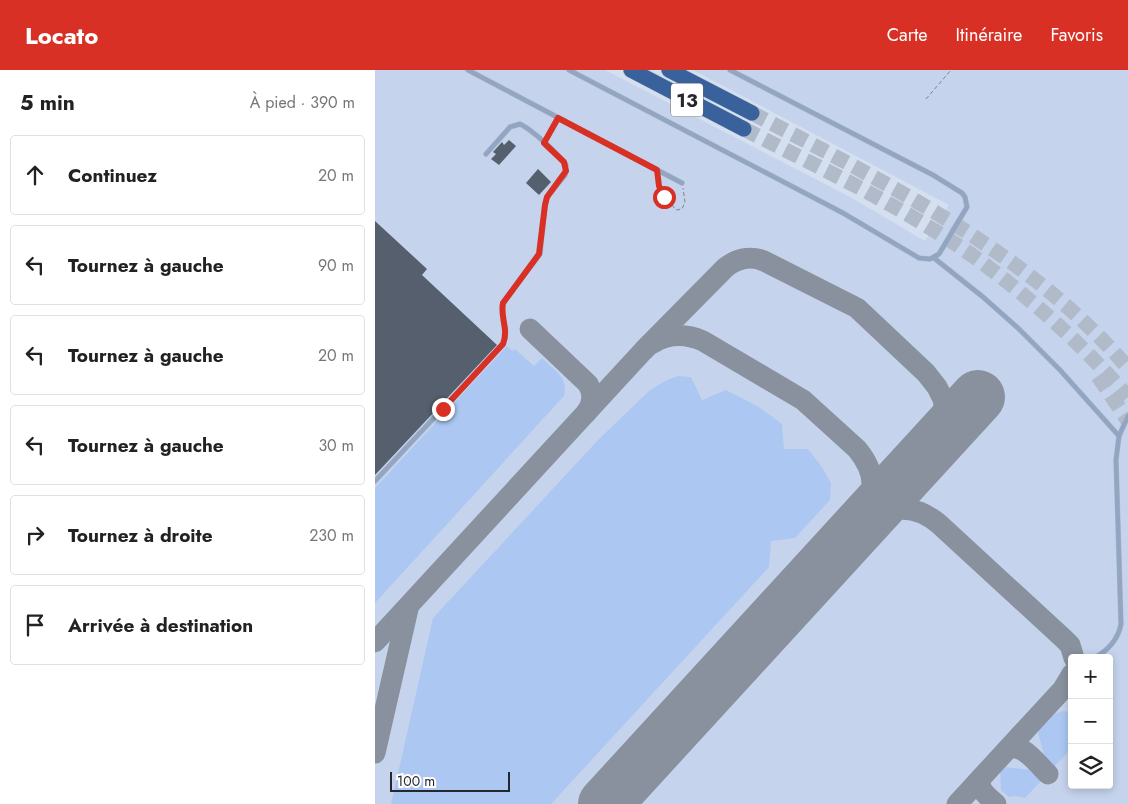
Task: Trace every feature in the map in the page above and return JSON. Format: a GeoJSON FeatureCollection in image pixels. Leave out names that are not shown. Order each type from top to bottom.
{"type":"FeatureCollection","features":[{"type":"Feature","properties":{"kind":"highway","name":"13"},"geometry":{"type":"LineString","coordinates":[[631,70],[744,129]]}},
{"type":"Feature","properties":{"kind":"highway","name":"13"},"geometry":{"type":"LineString","coordinates":[[669,70],[752,114]]}},
{"type":"Feature","properties":{"kind":"lane"},"geometry":{"type":"LineString","coordinates":[[468,70],[476,72],[558,118],[682,183]]}},
{"type":"Feature","properties":{"kind":"lane"},"geometry":{"type":"LineString","coordinates":[[569,70],[843,213],[919,258],[934,258],[939,254],[965,212],[967,202],[962,193],[933,175],[730,70]]}},
{"type":"Feature","properties":{"kind":"lane"},"geometry":{"type":"LineString","coordinates":[[544,143],[558,118]]}},
{"type":"Feature","properties":{"kind":"lane"},"geometry":{"type":"LineString","coordinates":[[375,482],[503,344],[506,333],[502,313],[503,303],[539,254],[547,197],[566,171],[564,162],[527,128],[517,124],[510,127],[486,154]]}},
{"type":"Feature","properties":{"kind":"lane"},"geometry":{"type":"LineString","coordinates":[[934,258],[983,297],[1019,330],[1060,370],[1119,436]]}},
{"type":"Feature","properties":{"kind":"lane"},"geometry":{"type":"LineString","coordinates":[[1101,654],[1113,644],[1121,624],[1116,467],[1119,436],[1128,416]]}},
{"type":"Feature","properties":{"kind":"path"},"geometry":{"type":"LineString","coordinates":[[925,99],[951,70]]}},
{"type":"Feature","properties":{"kind":"path"},"geometry":{"type":"LineString","coordinates":[[657,170],[660,190],[676,210],[682,209],[685,202],[682,183]]}},
{"type":"Feature","properties":{"kind":"shaded area"},"geometry":{"type":"Polygon","coordinates":[[[375,70],[605,70],[850,197],[925,241],[949,205],[693,70],[1128,70],[1128,804],[375,804],[375,70]]]}},
{"type":"Feature","properties":{"kind":"shaded area"},"geometry":{"type":"Polygon","coordinates":[[[507,346],[513,351],[515,349],[534,366],[542,358],[556,370],[564,384],[564,396],[375,603],[375,488],[507,346]]]}},
{"type":"Feature","properties":{"kind":"shaded area"},"geometry":{"type":"Polygon","coordinates":[[[678,376],[691,377],[702,400],[726,390],[759,407],[782,424],[784,449],[808,449],[822,467],[831,483],[830,500],[795,538],[771,541],[769,567],[551,804],[391,804],[433,618],[599,439],[650,390],[678,376]]]}},
{"type":"Feature","properties":{"kind":"shaded area"},"geometry":{"type":"Polygon","coordinates":[[[1068,712],[1068,752],[1054,767],[1045,758],[1038,733],[1039,728],[1054,714],[1068,712]]]}},
{"type":"Feature","properties":{"kind":"shaded area"},"geometry":{"type":"Polygon","coordinates":[[[1004,767],[1034,770],[1042,780],[1025,798],[1009,797],[1001,790],[1000,770],[1003,770],[1004,767]]]}},
{"type":"Feature","properties":{"kind":"building"},"geometry":{"type":"Polygon","coordinates":[[[509,140],[516,146],[499,165],[491,159],[496,154],[493,152],[502,142],[504,145],[509,140]]]}},
{"type":"Feature","properties":{"kind":"building"},"geometry":{"type":"Polygon","coordinates":[[[538,169],[551,182],[539,195],[526,183],[538,169]]]}},
{"type":"Feature","properties":{"kind":"building"},"geometry":{"type":"Polygon","coordinates":[[[375,221],[427,269],[422,275],[497,345],[375,475],[375,221]]]}},
{"type":"Feature","properties":{"kind":"taxiway"},"geometry":{"type":"LineString","coordinates":[[375,642],[643,351],[725,268],[738,260],[754,258],[764,261],[857,308],[926,373],[937,387],[943,399],[945,420],[941,431],[905,478]]}},
{"type":"Feature","properties":{"kind":"taxiway"},"geometry":{"type":"LineString","coordinates":[[530,329],[588,384],[592,399],[586,413]]}},
{"type":"Feature","properties":{"kind":"taxiway"},"geometry":{"type":"LineString","coordinates":[[653,343],[672,336],[691,337],[703,341],[803,400],[857,449],[866,462],[871,473],[872,485],[867,506],[804,588]]}},
{"type":"Feature","properties":{"kind":"taxiway"},"geometry":{"type":"LineString","coordinates":[[859,531],[878,516],[888,512],[908,510],[929,517],[939,524],[1064,639],[1070,645],[1073,654]]}},
{"type":"Feature","properties":{"kind":"taxiway"},"geometry":{"type":"LineString","coordinates":[[375,753],[408,609]]}},
{"type":"Feature","properties":{"kind":"taxiway"},"geometry":{"type":"LineString","coordinates":[[957,804],[1063,689],[1068,681]]}},
{"type":"Feature","properties":{"kind":"taxiway"},"geometry":{"type":"LineString","coordinates":[[1008,749],[1014,748],[1024,751],[1048,774]]}},
{"type":"Feature","properties":{"kind":"taxiway"},"geometry":{"type":"LineString","coordinates":[[981,778],[982,789],[996,804]]}},
{"type":"Feature","properties":{"kind":"runway"},"geometry":{"type":"LineString","coordinates":[[605,804],[978,397]]}},
{"type":"Feature","properties":{"kind":"tunnel"},"geometry":{"type":"LineString","coordinates":[[752,113],[904,194],[953,223],[1001,255],[1046,289],[1089,326],[1128,368]]}},
{"type":"Feature","properties":{"kind":"tunnel"},"geometry":{"type":"LineString","coordinates":[[744,129],[894,207],[924,224],[980,261],[1058,325],[1128,397]]}},
{"type":"Feature","properties":{"kind":"tunnel"},"geometry":{"type":"LineString","coordinates":[[1098,376],[1128,421]]}},
{"type":"Feature","properties":{"kind":"route"},"geometry":{"type":"LineString","coordinates":[[443,409],[503,344],[506,333],[502,313],[503,303],[539,254],[543,213],[547,197],[565,175],[566,171],[564,162],[544,143],[558,118],[657,170],[660,190],[664,197]]}}]}
